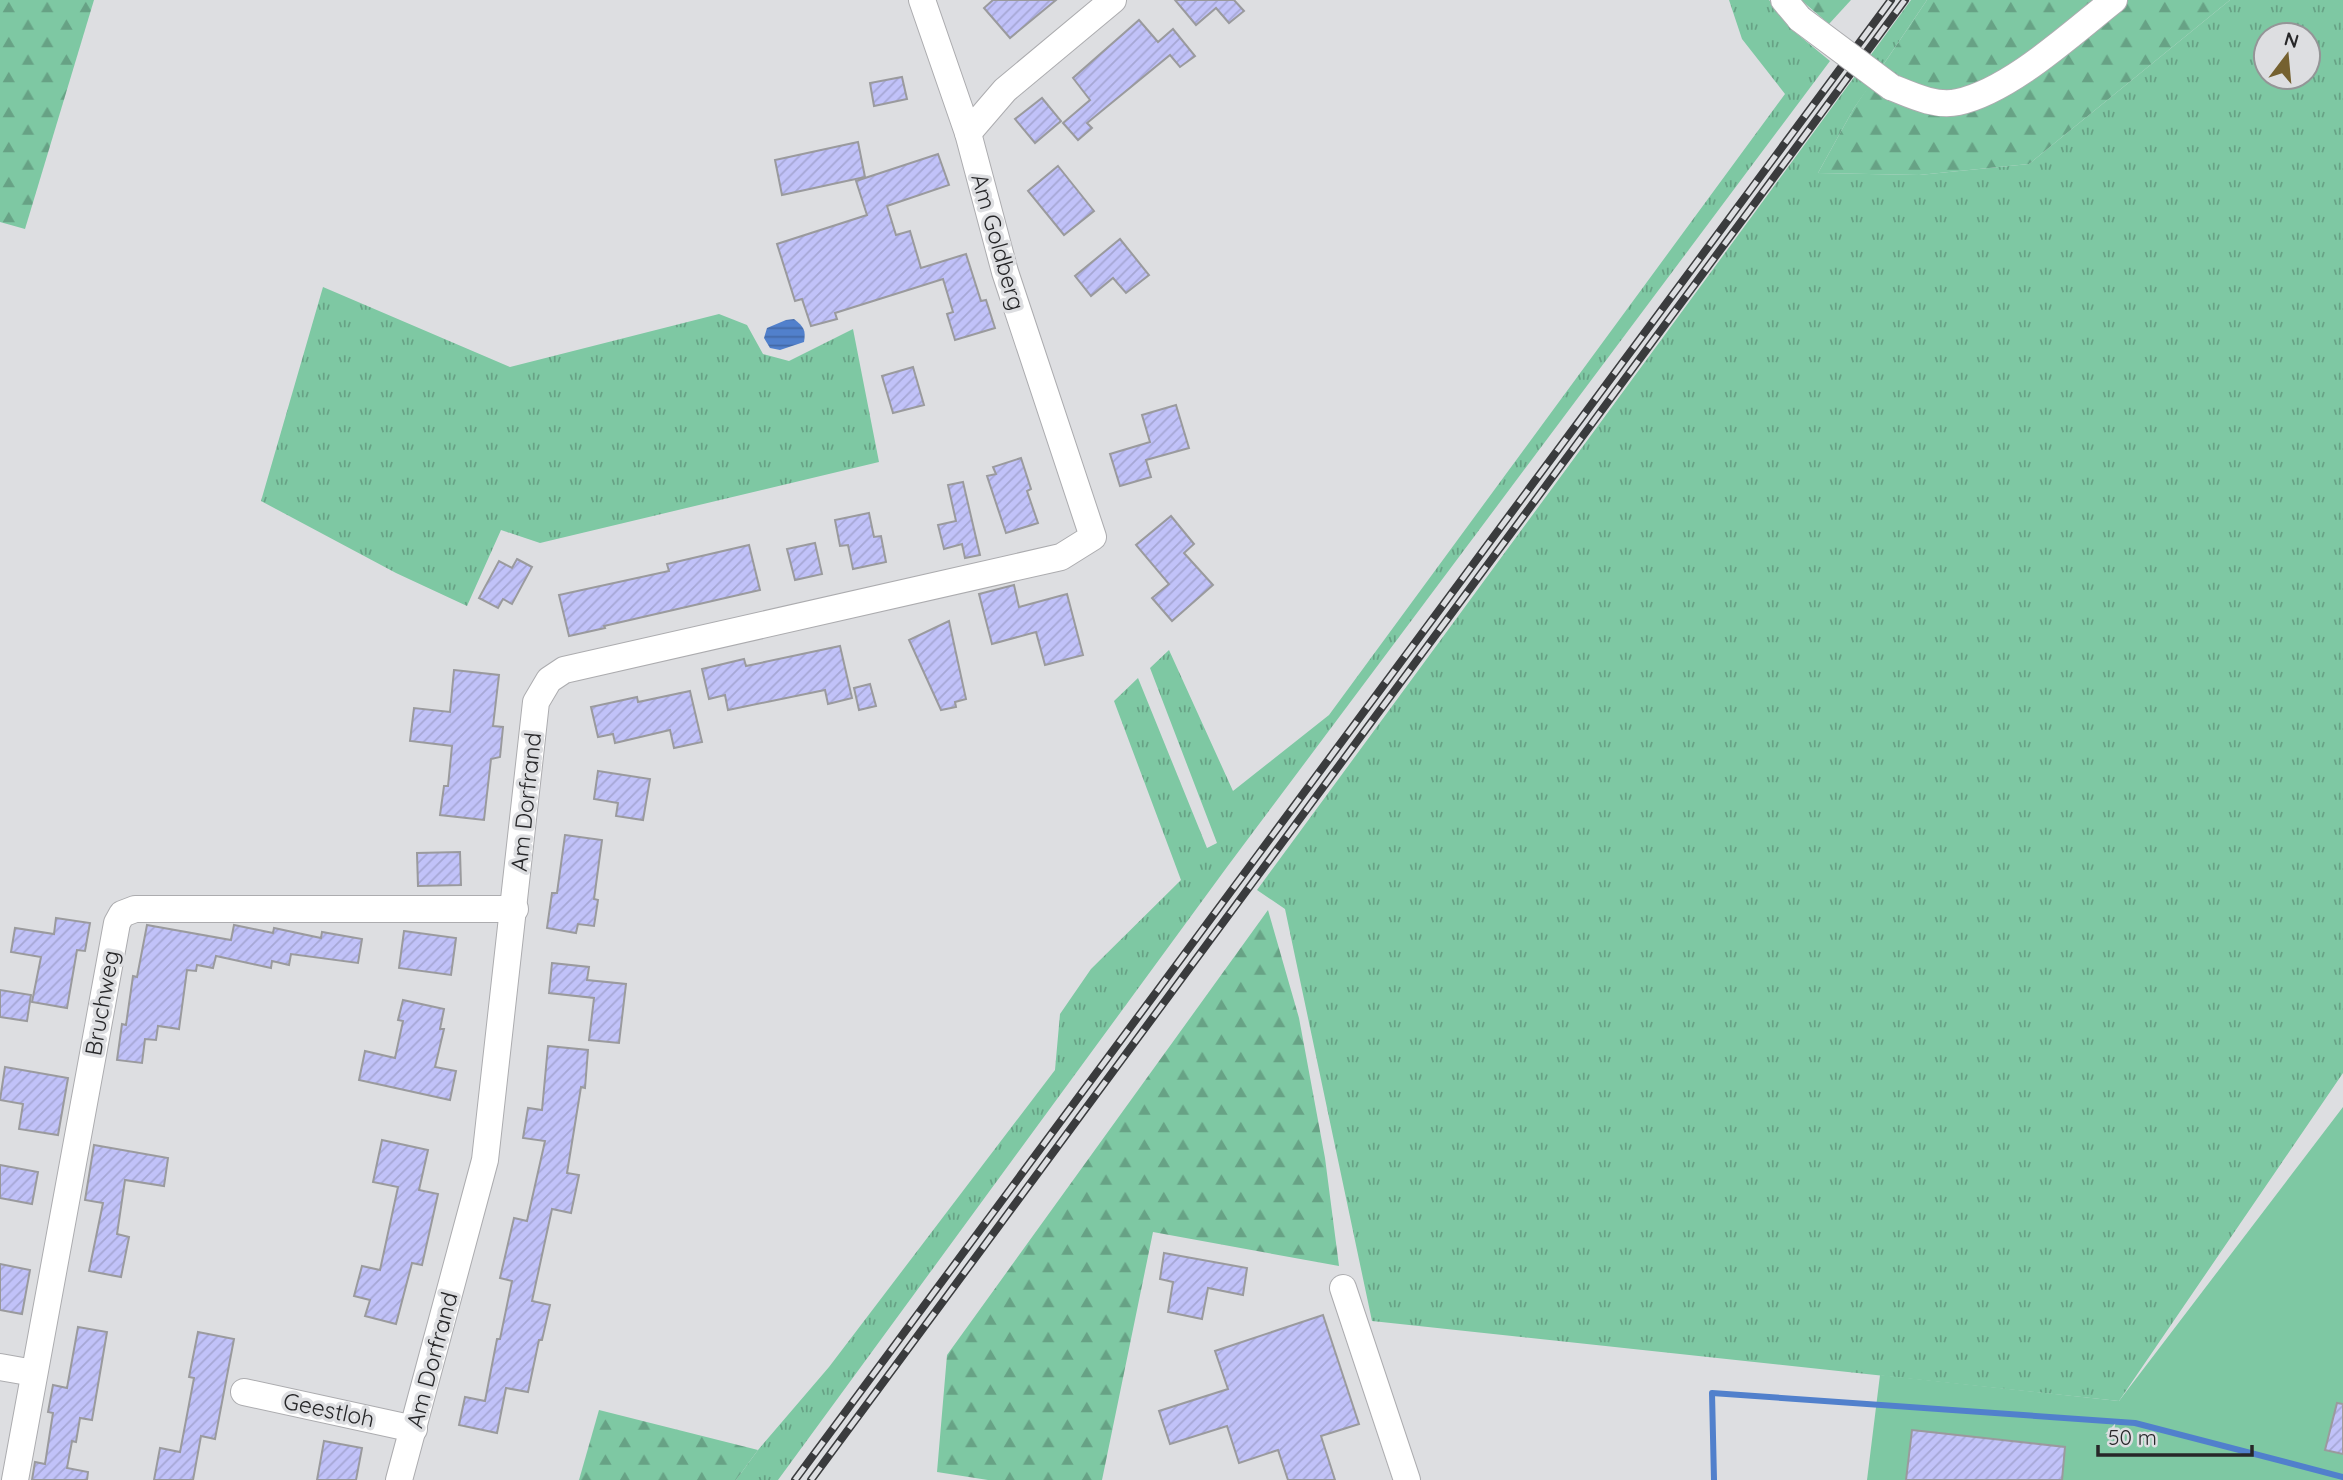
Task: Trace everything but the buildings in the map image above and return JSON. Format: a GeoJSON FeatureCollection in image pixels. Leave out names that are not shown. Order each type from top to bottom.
{"type":"FeatureCollection","features":[{"type":"Feature","properties":{"kind":"street","name":"Am Goldberg"},"geometry":{"type":"LineString","coordinates":[[922,0],[968,133],[1005,272],[1093,537]]}},
{"type":"Feature","properties":{"kind":"street"},"geometry":{"type":"LineString","coordinates":[[968,133],[1005,90],[1113,0]]}},
{"type":"Feature","properties":{"kind":"street"},"geometry":{"type":"LineString","coordinates":[[1792,10],[1891,87],[1924,100],[1956,103],[1994,90],[2114,0]]}},
{"type":"Feature","properties":{"kind":"street","name":"Am Dorfrand"},"geometry":{"type":"LineString","coordinates":[[399,1480],[485,1160],[536,702],[549,680],[564,670],[1061,556],[1093,537]]}},
{"type":"Feature","properties":{"kind":"street","name":"Bruchweg"},"geometry":{"type":"LineString","coordinates":[[15,1480],[117,923],[122,914],[135,909],[515,909]]}},
{"type":"Feature","properties":{"kind":"street"},"geometry":{"type":"LineString","coordinates":[[1343,1289],[1407,1480]]}},
{"type":"Feature","properties":{"kind":"street"},"geometry":{"type":"LineString","coordinates":[[0,1367],[34,1373]]}},
{"type":"Feature","properties":{"kind":"street","name":"Geestloh"},"geometry":{"type":"LineString","coordinates":[[244,1392],[414,1429]]}},
{"type":"Feature","properties":{"kind":"green space"},"geometry":{"type":"Polygon","coordinates":[[[0,0],[94,0],[25,229],[0,222],[0,0]]]}},
{"type":"Feature","properties":{"kind":"green space"},"geometry":{"type":"Polygon","coordinates":[[[1729,0],[1769,0],[1790,28],[1830,61],[1227,867],[778,1480],[736,1480],[829,1367],[1055,1070],[1060,1014],[1091,969],[1181,880],[1114,701],[1138,678],[1207,848],[1217,843],[1150,668],[1169,650],[1233,791],[1329,715],[1785,94],[1742,39],[1729,0]]]}},
{"type":"Feature","properties":{"kind":"green space"},"geometry":{"type":"Polygon","coordinates":[[[1801,0],[1851,0],[1829,24],[1801,0]]]}},
{"type":"Feature","properties":{"kind":"green space"},"geometry":{"type":"Polygon","coordinates":[[[1911,0],[1927,0],[1883,65],[1870,56],[1911,0]]]}},
{"type":"Feature","properties":{"kind":"green space"},"geometry":{"type":"Polygon","coordinates":[[[1927,0],[2230,0],[2029,164],[1919,175],[1818,173],[1854,108],[1927,0]]]}},
{"type":"Feature","properties":{"kind":"green space"},"geometry":{"type":"Polygon","coordinates":[[[2230,0],[2343,0],[2343,1073],[2119,1401],[1372,1321],[1285,909],[1257,890],[1855,76],[1869,87],[1854,108],[1818,173],[1919,175],[2029,164],[2230,0]]]}},
{"type":"Feature","properties":{"kind":"green space"},"geometry":{"type":"Polygon","coordinates":[[[323,287],[510,367],[719,314],[747,325],[763,354],[789,361],[853,329],[879,462],[540,543],[501,530],[467,606],[396,573],[261,501],[323,287]]]}},
{"type":"Feature","properties":{"kind":"green space"},"geometry":{"type":"Polygon","coordinates":[[[1268,910],[1299,1018],[1325,1158],[1339,1266],[1153,1232],[1102,1480],[988,1480],[937,1472],[947,1355],[1268,910]]]}},
{"type":"Feature","properties":{"kind":"green space"},"geometry":{"type":"Polygon","coordinates":[[[2343,1107],[2343,1480],[1867,1480],[1880,1375],[2119,1401],[2343,1107]]]}},
{"type":"Feature","properties":{"kind":"green space"},"geometry":{"type":"Polygon","coordinates":[[[599,1410],[758,1450],[736,1480],[579,1480],[599,1410]]]}},
{"type":"Feature","properties":{"kind":"water"},"geometry":{"type":"Polygon","coordinates":[[[794,319],[804,329],[804,342],[780,350],[770,348],[764,338],[767,328],[794,319]]]}},
{"type":"Feature","properties":{"kind":"waterway"},"geometry":{"type":"LineString","coordinates":[[1714,1480],[1712,1393],[2135,1423],[2343,1477]]}},
{"type":"Feature","properties":{"kind":"railway"},"geometry":{"type":"LineString","coordinates":[[795,1480],[1891,0]]}},
{"type":"Feature","properties":{"kind":"railway"},"geometry":{"type":"LineString","coordinates":[[811,1480],[1905,0]]}}]}
